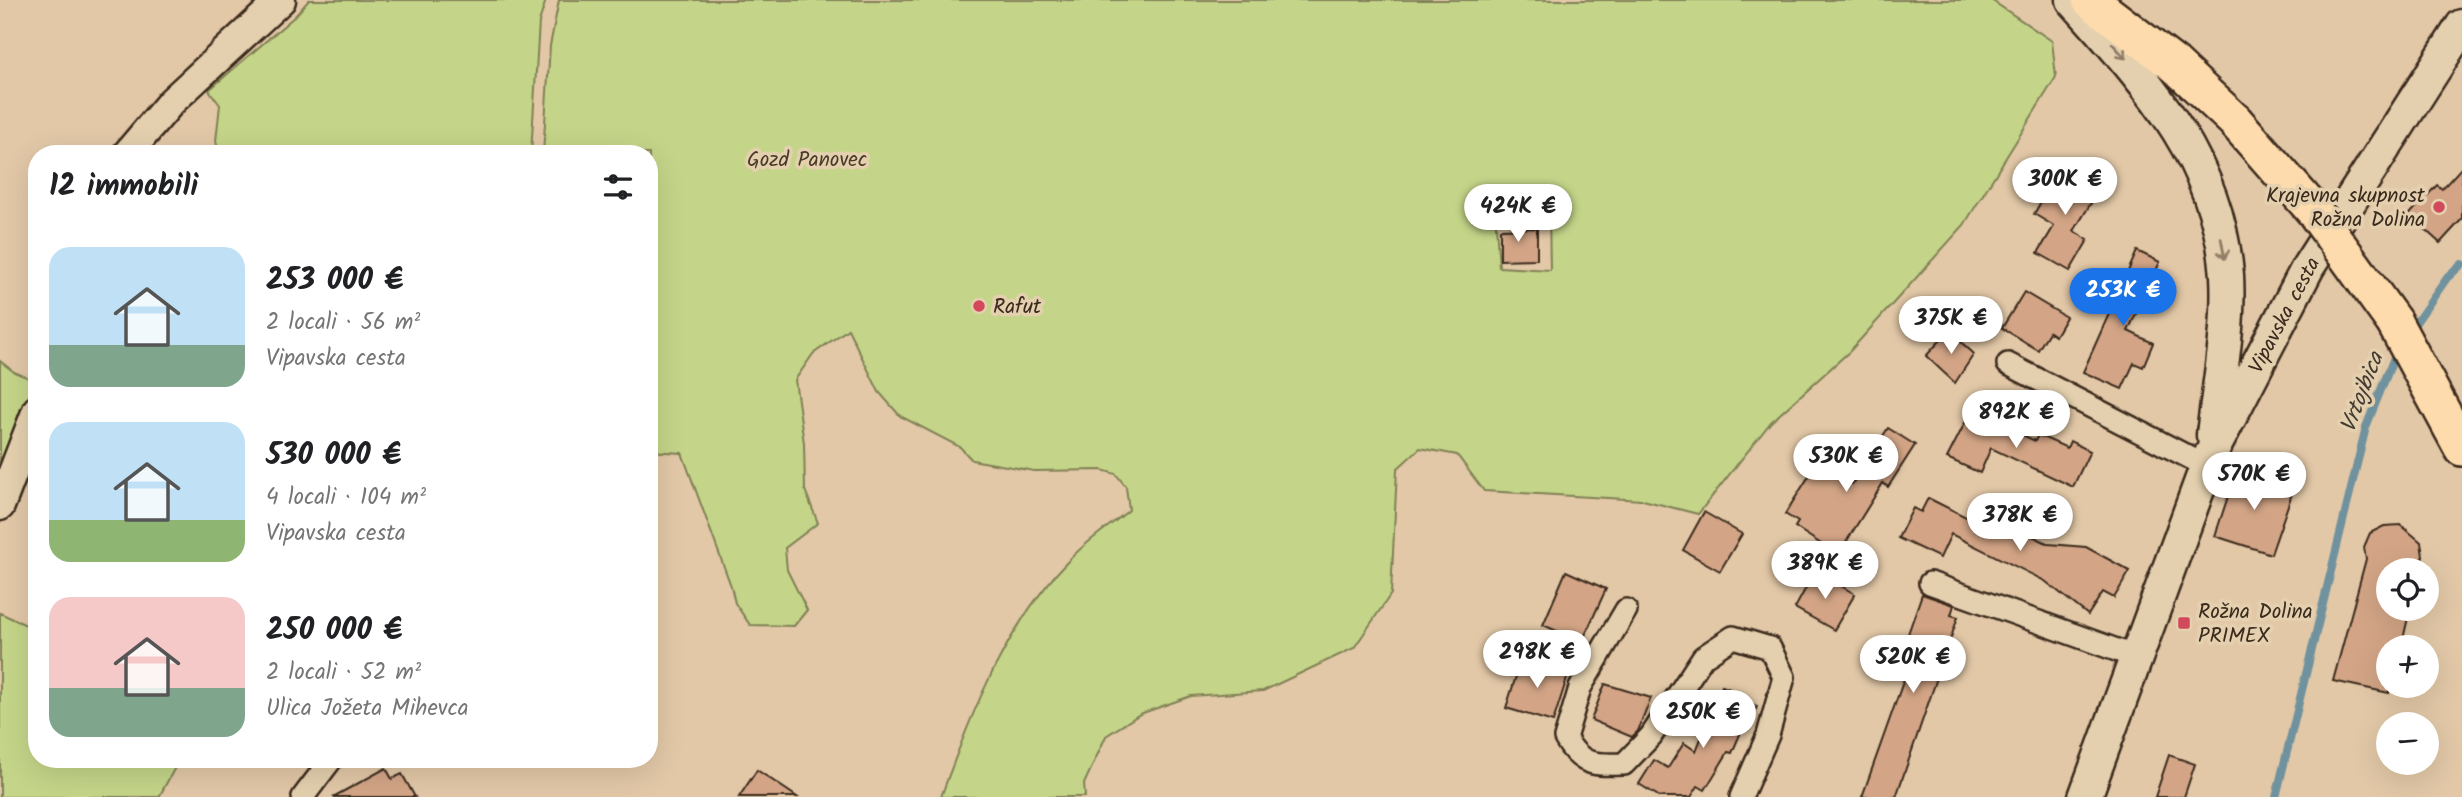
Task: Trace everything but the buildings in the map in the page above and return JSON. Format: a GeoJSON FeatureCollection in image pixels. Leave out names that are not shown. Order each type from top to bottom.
{"type":"FeatureCollection","features":[{"type":"Feature","properties":{"kind":"main road"},"geometry":{"type":"LineString","coordinates":[[2073,0],[2161,101],[2183,134],[2214,205],[2227,276],[2225,337],[2208,460]]}},
{"type":"Feature","properties":{"kind":"main road"},"geometry":{"type":"LineString","coordinates":[[2090,0],[2175,65],[2235,121],[2283,175],[2354,263],[2394,322],[2457,436]]}},
{"type":"Feature","properties":{"kind":"main road","name":"Vipavska cesta"},"geometry":{"type":"LineString","coordinates":[[2085,797],[2208,460],[2308,267],[2462,26]]}},
{"type":"Feature","properties":{"kind":"street"},"geometry":{"type":"LineString","coordinates":[[135,145],[171,102],[281,0]]}},
{"type":"Feature","properties":{"kind":"street"},"geometry":{"type":"LineString","coordinates":[[2008,364],[2208,460]]}},
{"type":"Feature","properties":{"kind":"street"},"geometry":{"type":"LineString","coordinates":[[0,506],[28,433]]}},
{"type":"Feature","properties":{"kind":"street"},"geometry":{"type":"LineString","coordinates":[[1930,583],[2136,657]]}},
{"type":"Feature","properties":{"kind":"street"},"geometry":{"type":"LineString","coordinates":[[1626,610],[1580,688],[1565,738],[1574,753],[1594,765],[1624,764],[1651,736],[1703,657],[1732,637],[1770,648],[1784,677],[1768,735],[1741,797]]}},
{"type":"Feature","properties":{"kind":"street"},"geometry":{"type":"LineString","coordinates":[[303,797],[325,768]]}},
{"type":"Feature","properties":{"kind":"green space"},"geometry":{"type":"Polygon","coordinates":[[[309,0],[546,0],[539,22],[532,145],[217,145],[220,105],[209,90],[295,16],[309,0]]]}},
{"type":"Feature","properties":{"kind":"green space","name":"Gozd Panovec"},"geometry":{"type":"Polygon","coordinates":[[[559,0],[1991,0],[2052,41],[2056,77],[1964,225],[1850,351],[1771,422],[1698,514],[1643,500],[1484,491],[1457,455],[1420,448],[1397,469],[1391,594],[1354,648],[1263,691],[1191,696],[1140,714],[1106,736],[1084,784],[1085,797],[941,797],[978,702],[993,670],[1028,611],[1048,583],[1071,558],[1129,510],[1126,487],[1116,474],[1102,470],[1034,471],[972,460],[960,447],[900,416],[879,392],[848,329],[813,354],[795,380],[804,443],[805,490],[818,523],[785,548],[787,570],[807,610],[794,626],[750,625],[735,603],[682,453],[658,452],[658,145],[544,145],[550,46],[559,0]],[[1495,211],[1499,267],[1550,270],[1549,211],[1495,211]]]}},
{"type":"Feature","properties":{"kind":"green space"},"geometry":{"type":"Polygon","coordinates":[[[0,361],[14,372],[28,378],[28,403],[0,479],[0,361]]]}},
{"type":"Feature","properties":{"kind":"green space"},"geometry":{"type":"Polygon","coordinates":[[[0,613],[28,626],[28,768],[175,768],[159,797],[0,797],[0,613]]]}},
{"type":"Feature","properties":{"kind":"waterway","name":"Vrtojbica"},"geometry":{"type":"LineString","coordinates":[[2410,331],[2447,278],[2462,264]]}},
{"type":"Feature","properties":{"kind":"waterway","name":"Vrtojbica"},"geometry":{"type":"LineString","coordinates":[[2276,797],[2366,427],[2397,350]]}},
{"type":"Feature","properties":{"kind":"place","name":"Krajevna skupnost Rožna Dolina"},"geometry":{"type":"Point","coordinates":[2439,207]}},
{"type":"Feature","properties":{"kind":"place","name":"Rafut"},"geometry":{"type":"Point","coordinates":[979,306]}},
{"type":"Feature","properties":{"kind":"place","name":"Rožna Dolina PRIMEX"},"geometry":{"type":"Point","coordinates":[2184,623]}}]}
